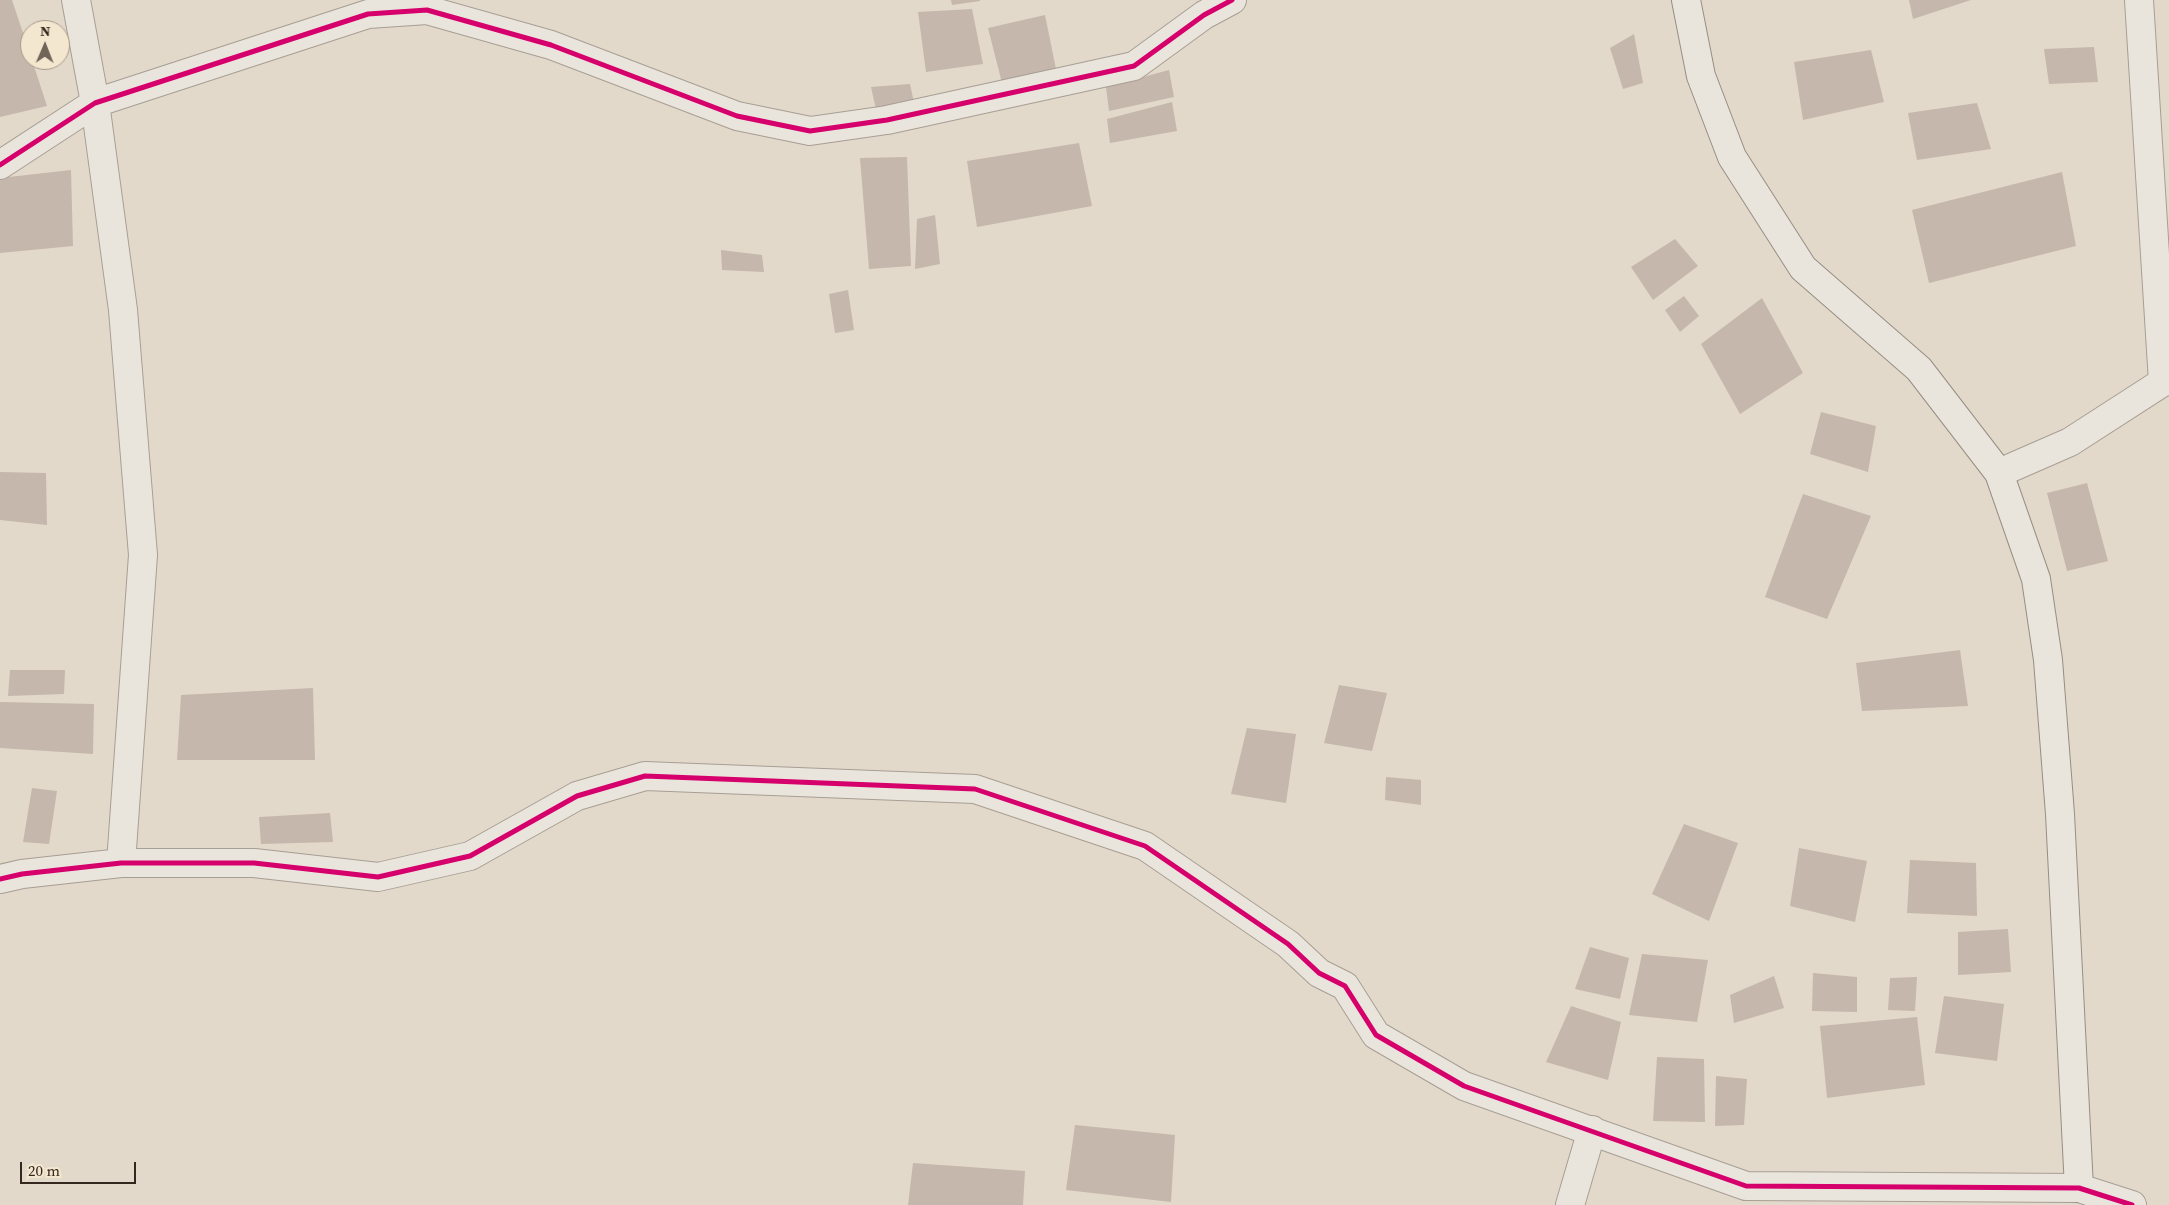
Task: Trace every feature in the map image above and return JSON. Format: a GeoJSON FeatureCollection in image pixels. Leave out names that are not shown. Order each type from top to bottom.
{"type":"FeatureCollection","features":[{"type":"Feature","properties":{"kind":"street"},"geometry":{"type":"LineString","coordinates":[[76,0],[95,103],[123,310],[143,555],[121,863]]}},
{"type":"Feature","properties":{"kind":"street"},"geometry":{"type":"LineString","coordinates":[[0,165],[95,103],[368,14],[427,10],[551,45],[736,116],[810,132],[887,120],[1134,66],[1204,15],[1232,0]]}},
{"type":"Feature","properties":{"kind":"street"},"geometry":{"type":"LineString","coordinates":[[1686,0],[1701,76],[1732,157],[1803,268],[1919,369],[1999,473],[2036,579],[2048,660],[2060,814],[2079,1188]]}},
{"type":"Feature","properties":{"kind":"street"},"geometry":{"type":"LineString","coordinates":[[1999,473],[2070,442],[2166,382],[2138,0]]}},
{"type":"Feature","properties":{"kind":"street"},"geometry":{"type":"LineString","coordinates":[[0,879],[22,874],[121,863],[254,863],[378,877],[470,856],[577,796],[645,776],[975,788],[1145,846],[1288,944],[1319,973],[1345,986],[1376,1035],[1464,1086],[1746,1186],[2079,1188],[2132,1205]]}},
{"type":"Feature","properties":{"kind":"street"},"geometry":{"type":"LineString","coordinates":[[1570,1205],[1592,1130]]}},
{"type":"Feature","properties":{"kind":"building"},"geometry":{"type":"Polygon","coordinates":[[[0,0],[12,0],[20,24],[20,70],[35,70],[47,106],[0,117],[0,0]]]}},
{"type":"Feature","properties":{"kind":"building"},"geometry":{"type":"Polygon","coordinates":[[[951,0],[980,0],[980,1],[952,5],[951,0]]]}},
{"type":"Feature","properties":{"kind":"building"},"geometry":{"type":"Polygon","coordinates":[[[1909,0],[1971,0],[1913,19],[1909,0]]]}},
{"type":"Feature","properties":{"kind":"building"},"geometry":{"type":"Polygon","coordinates":[[[972,9],[983,64],[926,72],[918,12],[972,9]]]}},
{"type":"Feature","properties":{"kind":"building"},"geometry":{"type":"Polygon","coordinates":[[[1045,15],[1057,74],[1003,87],[988,28],[1045,15]]]}},
{"type":"Feature","properties":{"kind":"building"},"geometry":{"type":"Polygon","coordinates":[[[1634,34],[1643,83],[1623,89],[1610,48],[1634,34]]]}},
{"type":"Feature","properties":{"kind":"building"},"geometry":{"type":"Polygon","coordinates":[[[2094,47],[2098,82],[2049,84],[2044,49],[2094,47]]]}},
{"type":"Feature","properties":{"kind":"building"},"geometry":{"type":"Polygon","coordinates":[[[1871,50],[1884,102],[1803,120],[1794,62],[1871,50]]]}},
{"type":"Feature","properties":{"kind":"building"},"geometry":{"type":"Polygon","coordinates":[[[1169,70],[1174,97],[1109,111],[1106,87],[1169,70]]]}},
{"type":"Feature","properties":{"kind":"building"},"geometry":{"type":"Polygon","coordinates":[[[910,84],[915,107],[877,114],[871,87],[910,84]]]}},
{"type":"Feature","properties":{"kind":"building"},"geometry":{"type":"Polygon","coordinates":[[[1172,102],[1177,131],[1110,143],[1107,119],[1172,102]]]}},
{"type":"Feature","properties":{"kind":"building"},"geometry":{"type":"Polygon","coordinates":[[[1977,103],[1991,149],[1917,160],[1908,113],[1977,103]]]}},
{"type":"Feature","properties":{"kind":"building"},"geometry":{"type":"Polygon","coordinates":[[[1079,143],[1092,206],[977,227],[967,161],[1079,143]]]}},
{"type":"Feature","properties":{"kind":"building"},"geometry":{"type":"Polygon","coordinates":[[[907,157],[911,266],[869,269],[860,158],[907,157]]]}},
{"type":"Feature","properties":{"kind":"building"},"geometry":{"type":"Polygon","coordinates":[[[71,170],[73,246],[0,253],[0,178],[71,170]]]}},
{"type":"Feature","properties":{"kind":"building"},"geometry":{"type":"Polygon","coordinates":[[[2062,172],[2076,246],[1929,283],[1912,210],[2062,172]]]}},
{"type":"Feature","properties":{"kind":"building"},"geometry":{"type":"Polygon","coordinates":[[[935,215],[940,264],[915,269],[917,219],[935,215]]]}},
{"type":"Feature","properties":{"kind":"building"},"geometry":{"type":"Polygon","coordinates":[[[1675,239],[1698,266],[1653,300],[1631,267],[1675,239]]]}},
{"type":"Feature","properties":{"kind":"building"},"geometry":{"type":"Polygon","coordinates":[[[721,250],[762,255],[764,272],[722,270],[721,250]]]}},
{"type":"Feature","properties":{"kind":"building"},"geometry":{"type":"Polygon","coordinates":[[[848,290],[854,330],[835,333],[829,294],[848,290]]]}},
{"type":"Feature","properties":{"kind":"building"},"geometry":{"type":"Polygon","coordinates":[[[1684,296],[1699,316],[1680,332],[1665,310],[1684,296]]]}},
{"type":"Feature","properties":{"kind":"building"},"geometry":{"type":"Polygon","coordinates":[[[1762,298],[1803,373],[1740,414],[1701,344],[1762,298]]]}},
{"type":"Feature","properties":{"kind":"building"},"geometry":{"type":"Polygon","coordinates":[[[1821,412],[1876,426],[1868,472],[1810,454],[1821,412]]]}},
{"type":"Feature","properties":{"kind":"building"},"geometry":{"type":"Polygon","coordinates":[[[0,472],[46,473],[47,525],[0,520],[0,472]]]}},
{"type":"Feature","properties":{"kind":"building"},"geometry":{"type":"Polygon","coordinates":[[[2087,483],[2108,561],[2067,571],[2047,493],[2087,483]]]}},
{"type":"Feature","properties":{"kind":"building"},"geometry":{"type":"Polygon","coordinates":[[[1803,494],[1871,516],[1827,619],[1765,597],[1803,494]]]}},
{"type":"Feature","properties":{"kind":"building"},"geometry":{"type":"Polygon","coordinates":[[[1960,650],[1968,706],[1862,711],[1856,663],[1960,650]]]}},
{"type":"Feature","properties":{"kind":"building"},"geometry":{"type":"Polygon","coordinates":[[[10,670],[65,670],[64,694],[8,696],[10,670]]]}},
{"type":"Feature","properties":{"kind":"building"},"geometry":{"type":"Polygon","coordinates":[[[1339,685],[1387,693],[1372,751],[1324,743],[1339,685]]]}},
{"type":"Feature","properties":{"kind":"building"},"geometry":{"type":"Polygon","coordinates":[[[313,688],[315,760],[177,760],[181,695],[313,688]]]}},
{"type":"Feature","properties":{"kind":"building"},"geometry":{"type":"Polygon","coordinates":[[[0,702],[94,704],[93,754],[0,748],[0,702]]]}},
{"type":"Feature","properties":{"kind":"building"},"geometry":{"type":"Polygon","coordinates":[[[1247,728],[1296,734],[1286,803],[1231,794],[1247,728]]]}},
{"type":"Feature","properties":{"kind":"building"},"geometry":{"type":"Polygon","coordinates":[[[1386,777],[1421,780],[1421,805],[1385,800],[1386,777]]]}},
{"type":"Feature","properties":{"kind":"building"},"geometry":{"type":"Polygon","coordinates":[[[32,788],[57,791],[49,844],[23,842],[32,788]]]}},
{"type":"Feature","properties":{"kind":"building"},"geometry":{"type":"Polygon","coordinates":[[[330,813],[333,842],[261,844],[259,817],[330,813]]]}},
{"type":"Feature","properties":{"kind":"building"},"geometry":{"type":"Polygon","coordinates":[[[1684,824],[1738,843],[1709,921],[1652,894],[1684,824]]]}},
{"type":"Feature","properties":{"kind":"building"},"geometry":{"type":"Polygon","coordinates":[[[1799,848],[1867,861],[1855,922],[1790,906],[1799,848]]]}},
{"type":"Feature","properties":{"kind":"building"},"geometry":{"type":"Polygon","coordinates":[[[1910,860],[1976,863],[1977,916],[1907,913],[1910,860]]]}},
{"type":"Feature","properties":{"kind":"building"},"geometry":{"type":"Polygon","coordinates":[[[2008,929],[2011,972],[1958,975],[1958,932],[2008,929]]]}},
{"type":"Feature","properties":{"kind":"building"},"geometry":{"type":"Polygon","coordinates":[[[1590,947],[1629,958],[1620,999],[1575,989],[1590,947]]]}},
{"type":"Feature","properties":{"kind":"building"},"geometry":{"type":"Polygon","coordinates":[[[1642,954],[1708,960],[1697,1022],[1629,1015],[1642,954]]]}},
{"type":"Feature","properties":{"kind":"building"},"geometry":{"type":"Polygon","coordinates":[[[1813,973],[1857,977],[1857,1012],[1812,1011],[1813,973]]]}},
{"type":"Feature","properties":{"kind":"building"},"geometry":{"type":"Polygon","coordinates":[[[1774,976],[1784,1008],[1734,1023],[1730,995],[1774,976]]]}},
{"type":"Feature","properties":{"kind":"building"},"geometry":{"type":"Polygon","coordinates":[[[1917,977],[1915,1011],[1888,1010],[1890,978],[1917,977]]]}},
{"type":"Feature","properties":{"kind":"building"},"geometry":{"type":"Polygon","coordinates":[[[1944,996],[2004,1004],[1997,1061],[1935,1053],[1944,996]]]}},
{"type":"Feature","properties":{"kind":"building"},"geometry":{"type":"Polygon","coordinates":[[[1571,1006],[1621,1022],[1608,1080],[1546,1062],[1571,1006]]]}},
{"type":"Feature","properties":{"kind":"building"},"geometry":{"type":"Polygon","coordinates":[[[1917,1017],[1925,1085],[1827,1098],[1820,1026],[1917,1017]]]}},
{"type":"Feature","properties":{"kind":"building"},"geometry":{"type":"Polygon","coordinates":[[[1657,1057],[1704,1059],[1705,1122],[1653,1121],[1657,1057]]]}},
{"type":"Feature","properties":{"kind":"building"},"geometry":{"type":"Polygon","coordinates":[[[1716,1076],[1747,1079],[1744,1125],[1715,1126],[1716,1076]]]}},
{"type":"Feature","properties":{"kind":"building"},"geometry":{"type":"Polygon","coordinates":[[[1075,1125],[1175,1135],[1171,1202],[1066,1190],[1075,1125]]]}},
{"type":"Feature","properties":{"kind":"building"},"geometry":{"type":"Polygon","coordinates":[[[913,1163],[1025,1171],[1023,1205],[908,1205],[913,1163]]]}},
{"type":"Feature","properties":{"kind":"cycle path"},"geometry":{"type":"LineString","coordinates":[[0,165],[95,103],[368,14],[427,10],[551,45],[737,116],[810,131],[887,120],[1134,66],[1204,15],[1232,0]]}},
{"type":"Feature","properties":{"kind":"cycle path"},"geometry":{"type":"LineString","coordinates":[[0,879],[22,874],[121,863],[254,863],[378,877],[470,856],[577,796],[645,776],[975,789],[1145,846],[1288,944],[1319,973],[1345,986],[1376,1035],[1464,1086],[1746,1186],[2079,1188],[2132,1205]]}}]}
